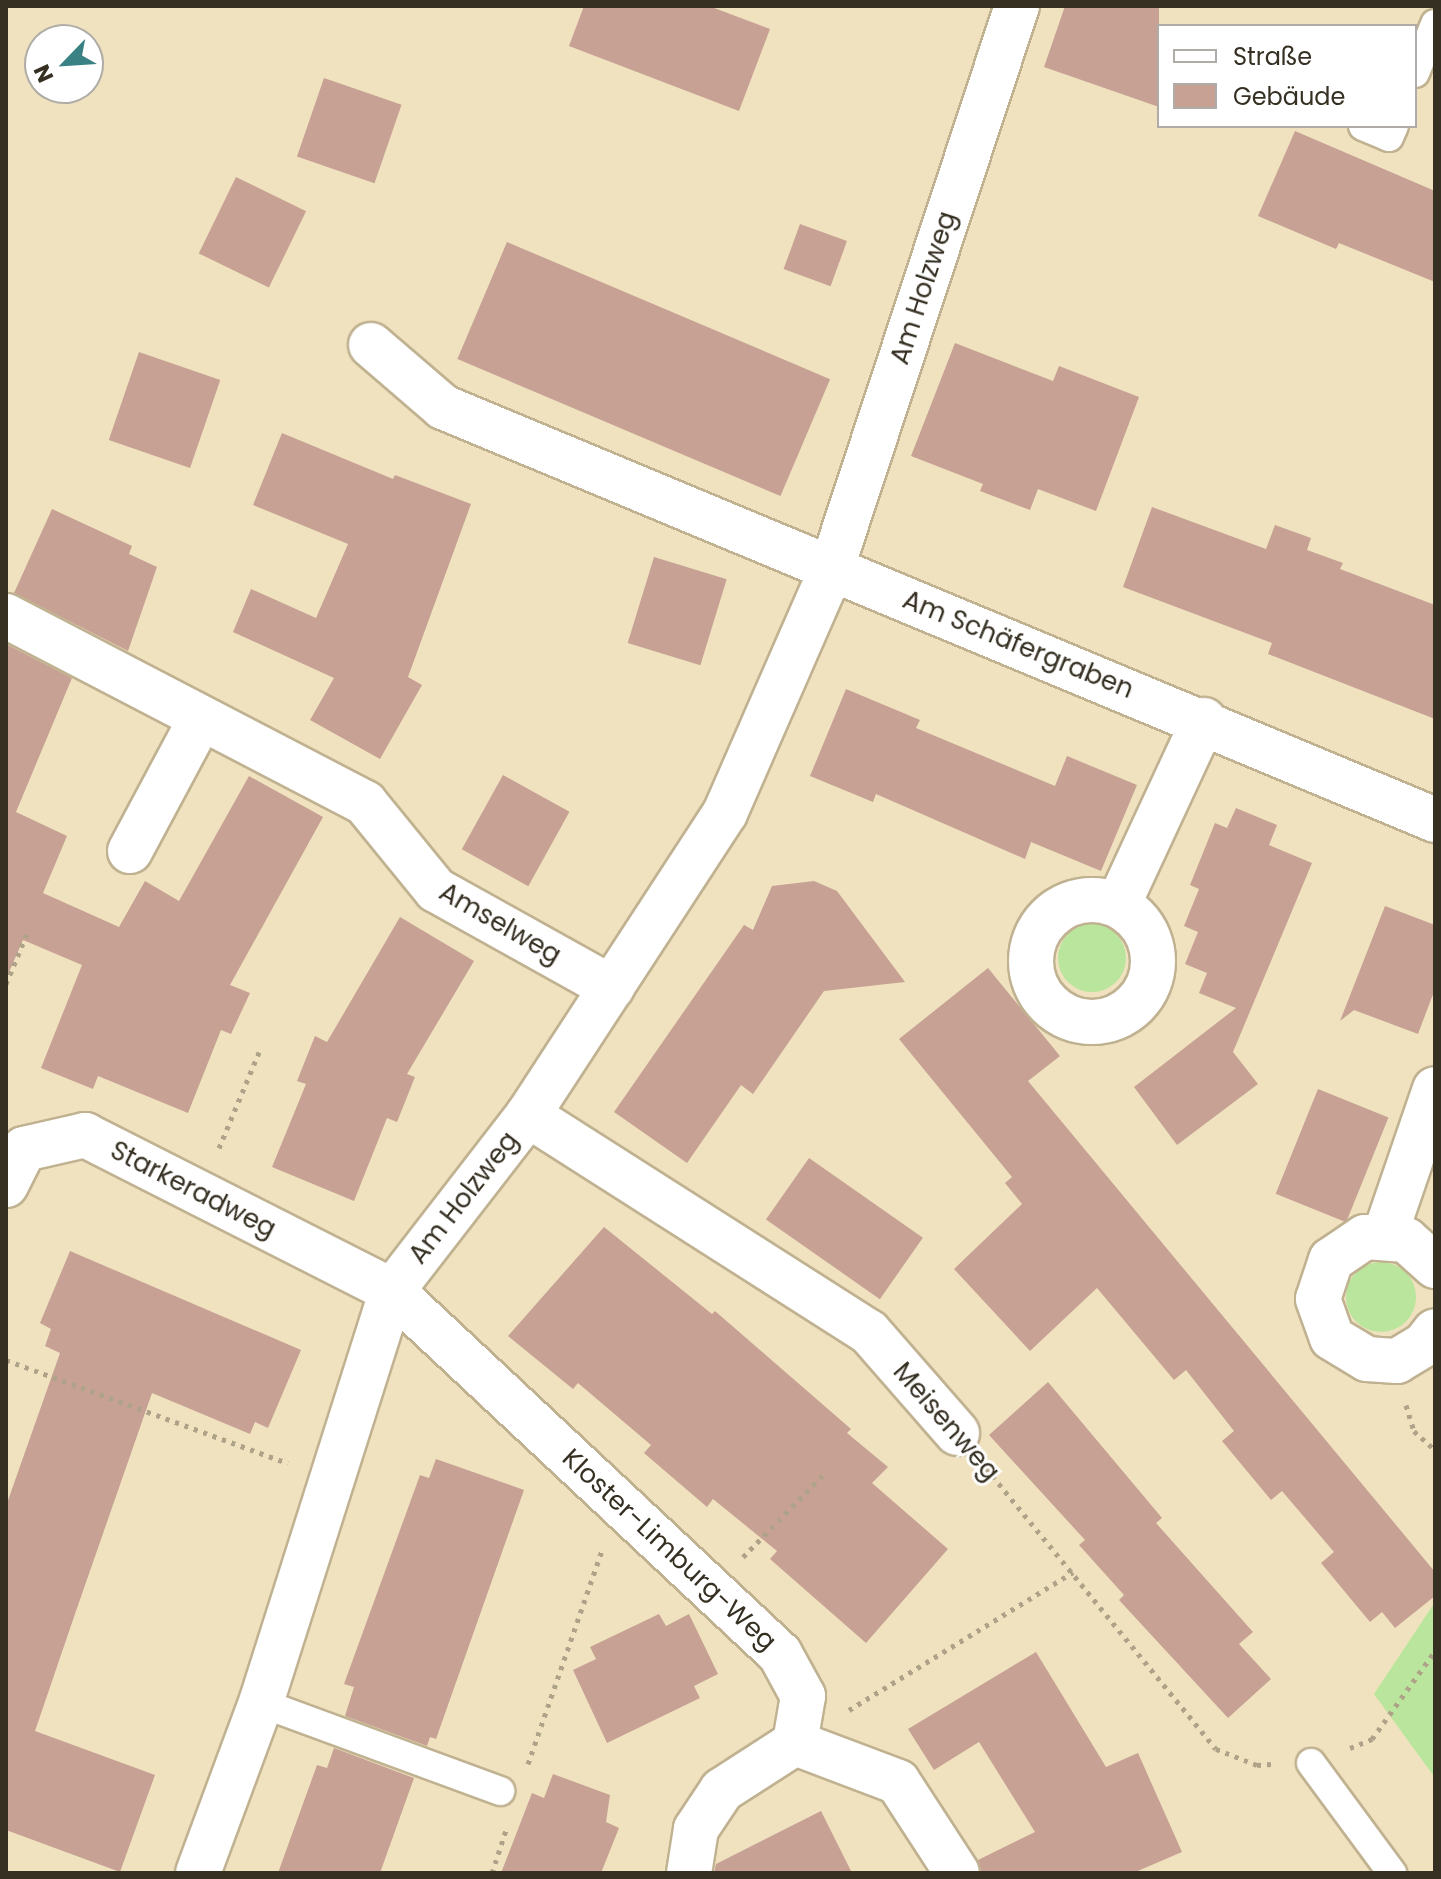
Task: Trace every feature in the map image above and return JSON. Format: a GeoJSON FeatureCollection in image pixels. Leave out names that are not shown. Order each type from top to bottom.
{"type":"FeatureCollection","features":[{"type":"Feature","properties":{"kind":"street","name":"Am Holzweg"},"geometry":{"type":"LineString","coordinates":[[198,1873],[261,1703],[392,1291],[528,1115],[725,813],[831,570],[1017,6]]}},
{"type":"Feature","properties":{"kind":"street"},"geometry":{"type":"LineString","coordinates":[[371,345],[443,407],[831,570]]}},
{"type":"Feature","properties":{"kind":"street","name":"Am Schäfergraben"},"geometry":{"type":"LineString","coordinates":[[831,570],[1204,720],[1435,820]]}},
{"type":"Feature","properties":{"kind":"street","name":"Amselweg"},"geometry":{"type":"LineString","coordinates":[[6,616],[365,803],[436,890],[612,988]]}},
{"type":"Feature","properties":{"kind":"street"},"geometry":{"type":"LineString","coordinates":[[130,851],[201,718]]}},
{"type":"Feature","properties":{"kind":"street"},"geometry":{"type":"LineString","coordinates":[[1118,905],[1204,720]]}},
{"type":"Feature","properties":{"kind":"street"},"geometry":{"type":"LineString","coordinates":[[1385,1235],[1435,1089]]}},
{"type":"Feature","properties":{"kind":"street","name":"Meisenweg"},"geometry":{"type":"LineString","coordinates":[[528,1115],[869,1332],[957,1433]]}},
{"type":"Feature","properties":{"kind":"street","name":"Starkeradweg"},"geometry":{"type":"LineString","coordinates":[[6,1185],[24,1149],[85,1135],[392,1291]]}},
{"type":"Feature","properties":{"kind":"street"},"geometry":{"type":"LineString","coordinates":[[1435,1266],[1406,1240],[1385,1235],[1365,1237],[1331,1260],[1318,1299],[1322,1320],[1348,1351],[1380,1362],[1397,1361],[1425,1344],[1435,1331]]}},
{"type":"Feature","properties":{"kind":"street","name":"Kloster-Limburg-Weg"},"geometry":{"type":"LineString","coordinates":[[392,1291],[780,1654],[803,1696],[795,1743]]}},
{"type":"Feature","properties":{"kind":"street"},"geometry":{"type":"LineString","coordinates":[[689,1873],[696,1829],[722,1790],[795,1743],[898,1782],[957,1873]]}},
{"type":"Feature","properties":{"kind":"lane"},"geometry":{"type":"LineString","coordinates":[[1417,68],[1435,24]]}},
{"type":"Feature","properties":{"kind":"lane"},"geometry":{"type":"LineString","coordinates":[[1368,128],[1389,137],[1393,128]]}},
{"type":"Feature","properties":{"kind":"lane"},"geometry":{"type":"LineString","coordinates":[[261,1703],[500,1791]]}},
{"type":"Feature","properties":{"kind":"lane"},"geometry":{"type":"LineString","coordinates":[[1311,1763],[1392,1873]]}},
{"type":"Feature","properties":{"kind":"path"},"geometry":{"type":"LineString","coordinates":[[6,984],[29,929]]}},
{"type":"Feature","properties":{"kind":"path"},"geometry":{"type":"LineString","coordinates":[[200,1194],[260,1050]]}},
{"type":"Feature","properties":{"kind":"path"},"geometry":{"type":"LineString","coordinates":[[6,1360],[334,1479]]}},
{"type":"Feature","properties":{"kind":"path","name":"Meisenweg"},"geometry":{"type":"LineString","coordinates":[[957,1433],[1216,1749],[1257,1765],[1311,1763],[1372,1739],[1435,1651]]}},
{"type":"Feature","properties":{"kind":"path"},"geometry":{"type":"LineString","coordinates":[[712,1589],[824,1474]]}},
{"type":"Feature","properties":{"kind":"path"},"geometry":{"type":"LineString","coordinates":[[526,1768],[581,1602],[620,1505]]}},
{"type":"Feature","properties":{"kind":"path"},"geometry":{"type":"LineString","coordinates":[[795,1743],[1073,1572]]}},
{"type":"Feature","properties":{"kind":"path"},"geometry":{"type":"LineString","coordinates":[[492,1873],[506,1828]]}},
{"type":"Feature","properties":{"kind":"green space"},"geometry":{"type":"Polygon","coordinates":[[[1085,924],[1099,924],[1111,929],[1121,939],[1126,958],[1121,977],[1111,987],[1099,992],[1085,992],[1073,987],[1063,977],[1058,965],[1058,951],[1063,939],[1073,929],[1085,924]]]}},
{"type":"Feature","properties":{"kind":"green space"},"geometry":{"type":"Polygon","coordinates":[[[1381,1262],[1400,1268],[1410,1278],[1416,1297],[1410,1316],[1400,1326],[1381,1332],[1362,1326],[1352,1316],[1346,1297],[1352,1278],[1362,1268],[1381,1262]]]}},
{"type":"Feature","properties":{"kind":"green space"},"geometry":{"type":"Polygon","coordinates":[[[1435,1602],[1435,1774],[1433,1775],[1374,1694],[1435,1602]]]}},
{"type":"Feature","properties":{"kind":"building"},"geometry":{"type":"Polygon","coordinates":[[[584,6],[709,6],[770,29],[739,111],[569,46],[584,6]]]}},
{"type":"Feature","properties":{"kind":"building"},"geometry":{"type":"Polygon","coordinates":[[[1065,6],[1159,6],[1157,106],[1044,67],[1065,6]]]}},
{"type":"Feature","properties":{"kind":"building"},"geometry":{"type":"Polygon","coordinates":[[[324,78],[402,105],[375,183],[297,156],[324,78]]]}},
{"type":"Feature","properties":{"kind":"building"},"geometry":{"type":"Polygon","coordinates":[[[1295,131],[1435,191],[1435,282],[1339,243],[1336,249],[1258,216],[1295,131]]]}},
{"type":"Feature","properties":{"kind":"building"},"geometry":{"type":"Polygon","coordinates":[[[236,177],[306,211],[269,288],[199,253],[236,177]]]}},
{"type":"Feature","properties":{"kind":"building"},"geometry":{"type":"Polygon","coordinates":[[[800,224],[847,241],[831,286],[784,269],[800,224]]]}},
{"type":"Feature","properties":{"kind":"building"},"geometry":{"type":"Polygon","coordinates":[[[507,242],[830,379],[780,496],[457,359],[507,242]]]}},
{"type":"Feature","properties":{"kind":"building"},"geometry":{"type":"Polygon","coordinates":[[[955,343],[1053,381],[1059,366],[1139,397],[1096,511],[1038,489],[1030,510],[980,491],[983,484],[911,456],[955,343]]]}},
{"type":"Feature","properties":{"kind":"building"},"geometry":{"type":"Polygon","coordinates":[[[139,352],[220,380],[190,468],[109,440],[139,352]]]}},
{"type":"Feature","properties":{"kind":"building"},"geometry":{"type":"Polygon","coordinates":[[[282,433],[393,479],[395,475],[471,504],[408,677],[422,685],[380,759],[310,720],[334,678],[233,632],[251,589],[316,618],[348,544],[253,505],[282,433]]]}},
{"type":"Feature","properties":{"kind":"building"},"geometry":{"type":"Polygon","coordinates":[[[1152,507],[1266,549],[1275,525],[1311,538],[1307,550],[1343,563],[1340,569],[1435,605],[1435,719],[1268,654],[1272,643],[1123,587],[1152,507]]]}},
{"type":"Feature","properties":{"kind":"building"},"geometry":{"type":"Polygon","coordinates":[[[52,509],[132,546],[129,554],[157,567],[128,651],[14,593],[52,509]]]}},
{"type":"Feature","properties":{"kind":"building"},"geometry":{"type":"Polygon","coordinates":[[[654,557],[727,579],[700,665],[628,643],[654,557]]]}},
{"type":"Feature","properties":{"kind":"building"},"geometry":{"type":"Polygon","coordinates":[[[6,644],[72,678],[16,812],[67,836],[43,893],[119,927],[145,881],[179,901],[249,776],[323,817],[230,985],[250,993],[231,1034],[221,1030],[188,1113],[98,1076],[93,1089],[41,1068],[82,965],[23,940],[6,979],[6,644]]]}},
{"type":"Feature","properties":{"kind":"building"},"geometry":{"type":"Polygon","coordinates":[[[846,689],[920,720],[916,728],[1055,786],[1067,756],[1137,785],[1101,871],[1031,842],[1025,859],[876,794],[873,802],[810,776],[846,689]]]}},
{"type":"Feature","properties":{"kind":"building"},"geometry":{"type":"Polygon","coordinates":[[[503,775],[569,812],[528,886],[462,849],[503,775]]]}},
{"type":"Feature","properties":{"kind":"building"},"geometry":{"type":"Polygon","coordinates":[[[1236,808],[1277,825],[1269,845],[1312,863],[1233,1052],[1258,1084],[1177,1145],[1134,1087],[1236,1008],[1199,993],[1207,973],[1185,964],[1198,932],[1184,926],[1199,889],[1190,885],[1215,823],[1227,828],[1236,808]]]}},
{"type":"Feature","properties":{"kind":"building"},"geometry":{"type":"Polygon","coordinates":[[[814,881],[837,891],[905,982],[824,991],[753,1094],[741,1085],[687,1163],[614,1112],[744,925],[753,930],[772,886],[814,881]]]}},
{"type":"Feature","properties":{"kind":"building"},"geometry":{"type":"Polygon","coordinates":[[[1385,906],[1435,925],[1435,989],[1418,1034],[1354,1010],[1340,1021],[1385,906]]]}},
{"type":"Feature","properties":{"kind":"building"},"geometry":{"type":"Polygon","coordinates":[[[400,917],[474,961],[407,1074],[415,1077],[397,1122],[387,1118],[354,1201],[272,1167],[306,1084],[297,1081],[315,1036],[327,1042],[400,917]]]}},
{"type":"Feature","properties":{"kind":"building"},"geometry":{"type":"Polygon","coordinates":[[[988,968],[1060,1056],[1028,1081],[1435,1572],[1435,1596],[1395,1628],[1382,1612],[1370,1622],[1321,1563],[1334,1552],[1282,1491],[1271,1500],[1222,1441],[1234,1431],[1186,1370],[1174,1380],[1097,1288],[1030,1351],[954,1269],[1022,1204],[1005,1183],[1012,1177],[899,1039],[988,968]]]}},
{"type":"Feature","properties":{"kind":"building"},"geometry":{"type":"Polygon","coordinates":[[[1318,1089],[1388,1117],[1346,1222],[1276,1194],[1318,1089]]]}},
{"type":"Feature","properties":{"kind":"building"},"geometry":{"type":"Polygon","coordinates":[[[809,1158],[923,1238],[880,1299],[766,1219],[809,1158]]]}},
{"type":"Feature","properties":{"kind":"building"},"geometry":{"type":"Polygon","coordinates":[[[604,1227],[712,1314],[715,1311],[851,1429],[847,1433],[888,1467],[872,1483],[948,1549],[866,1643],[770,1559],[777,1551],[713,1499],[707,1507],[644,1453],[651,1445],[578,1383],[573,1389],[508,1336],[604,1227]]]}},
{"type":"Feature","properties":{"kind":"building"},"geometry":{"type":"Polygon","coordinates":[[[70,1251],[301,1350],[268,1428],[255,1422],[250,1434],[152,1393],[76,1611],[35,1731],[155,1775],[120,1872],[6,1830],[6,1506],[60,1353],[45,1346],[51,1329],[40,1323],[70,1251]]]}},
{"type":"Feature","properties":{"kind":"building"},"geometry":{"type":"Polygon","coordinates":[[[1048,1382],[1162,1518],[1156,1523],[1253,1632],[1239,1644],[1271,1679],[1228,1718],[1119,1600],[1124,1595],[1079,1545],[1085,1540],[989,1435],[1048,1382]]]}},
{"type":"Feature","properties":{"kind":"building"},"geometry":{"type":"Polygon","coordinates":[[[436,1459],[524,1490],[436,1739],[430,1737],[427,1746],[345,1716],[354,1687],[344,1684],[420,1475],[429,1478],[436,1459]]]}},
{"type":"Feature","properties":{"kind":"building"},"geometry":{"type":"Polygon","coordinates":[[[659,1614],[666,1626],[689,1614],[718,1674],[694,1686],[700,1698],[607,1743],[573,1670],[596,1659],[590,1647],[659,1614]]]}},
{"type":"Feature","properties":{"kind":"building"},"geometry":{"type":"Polygon","coordinates":[[[1036,1652],[1106,1767],[1138,1753],[1182,1852],[1133,1873],[982,1873],[978,1860],[1035,1832],[979,1742],[934,1770],[908,1729],[1036,1652]]]}},
{"type":"Feature","properties":{"kind":"building"},"geometry":{"type":"Polygon","coordinates":[[[334,1748],[414,1778],[380,1873],[278,1873],[317,1765],[327,1768],[334,1748]]]}},
{"type":"Feature","properties":{"kind":"building"},"geometry":{"type":"Polygon","coordinates":[[[553,1774],[610,1795],[606,1822],[619,1828],[601,1873],[501,1873],[532,1793],[544,1798],[553,1774]]]}},
{"type":"Feature","properties":{"kind":"building"},"geometry":{"type":"Polygon","coordinates":[[[821,1811],[852,1873],[714,1873],[716,1864],[821,1811]]]}}]}
